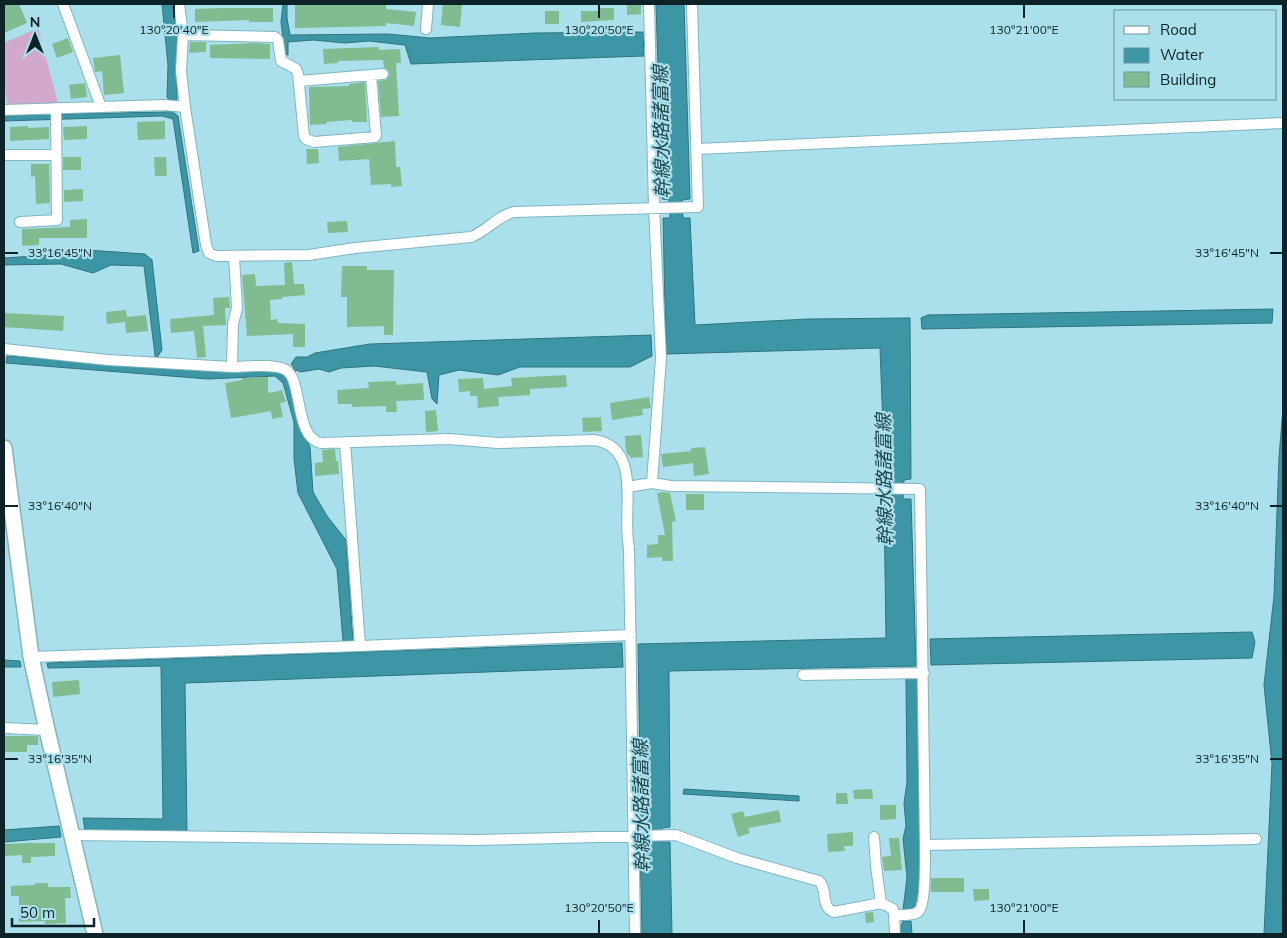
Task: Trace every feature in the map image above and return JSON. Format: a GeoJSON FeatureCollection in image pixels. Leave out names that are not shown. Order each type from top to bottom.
{"type":"FeatureCollection","features":[{"type":"Feature","properties":{"kind":"street"},"geometry":{"type":"LineString","coordinates":[[63,4],[100,107]]}},
{"type":"Feature","properties":{"kind":"street"},"geometry":{"type":"LineString","coordinates":[[179,4],[183,35],[181,71],[185,107],[206,245],[209,253],[216,256],[310,256],[355,248],[471,237],[480,233],[501,217],[514,212],[698,207],[692,4]]}},
{"type":"Feature","properties":{"kind":"street"},"geometry":{"type":"LineString","coordinates":[[426,29],[428,4]]}},
{"type":"Feature","properties":{"kind":"street"},"geometry":{"type":"LineString","coordinates":[[649,4],[654,208],[661,358],[652,483]]}},
{"type":"Feature","properties":{"kind":"street"},"geometry":{"type":"LineString","coordinates":[[183,35],[275,37],[278,40],[280,61],[296,68],[304,136],[306,139],[314,142],[375,137],[371,76]]}},
{"type":"Feature","properties":{"kind":"street"},"geometry":{"type":"LineString","coordinates":[[299,81],[383,74]]}},
{"type":"Feature","properties":{"kind":"street"},"geometry":{"type":"LineString","coordinates":[[4,110],[164,105],[185,107]]}},
{"type":"Feature","properties":{"kind":"street"},"geometry":{"type":"LineString","coordinates":[[20,222],[57,220],[56,108]]}},
{"type":"Feature","properties":{"kind":"street"},"geometry":{"type":"LineString","coordinates":[[697,149],[1283,123]]}},
{"type":"Feature","properties":{"kind":"street"},"geometry":{"type":"LineString","coordinates":[[4,156],[56,155]]}},
{"type":"Feature","properties":{"kind":"street"},"geometry":{"type":"LineString","coordinates":[[232,367],[233,324],[237,308],[234,256]]}},
{"type":"Feature","properties":{"kind":"street"},"geometry":{"type":"LineString","coordinates":[[4,349],[151,363],[278,367],[290,374],[304,424],[311,439],[321,443],[449,440],[498,443],[594,440],[604,441],[616,448],[624,460],[628,487],[627,537],[629,548],[631,635],[635,934]]}},
{"type":"Feature","properties":{"kind":"street"},"geometry":{"type":"LineString","coordinates":[[345,442],[360,646]]}},
{"type":"Feature","properties":{"kind":"street"},"geometry":{"type":"LineString","coordinates":[[4,448],[6,478],[31,657],[95,934]]}},
{"type":"Feature","properties":{"kind":"street"},"geometry":{"type":"LineString","coordinates":[[72,835],[478,840],[676,835],[738,858],[819,880],[823,885],[826,906],[834,912],[882,903],[902,915],[918,912],[922,908],[925,845],[920,489],[671,486],[652,483],[628,487]]}},
{"type":"Feature","properties":{"kind":"street"},"geometry":{"type":"LineString","coordinates":[[31,657],[631,635]]}},
{"type":"Feature","properties":{"kind":"street"},"geometry":{"type":"LineString","coordinates":[[802,675],[924,673]]}},
{"type":"Feature","properties":{"kind":"street"},"geometry":{"type":"LineString","coordinates":[[4,728],[47,730]]}},
{"type":"Feature","properties":{"kind":"street"},"geometry":{"type":"LineString","coordinates":[[874,837],[876,866],[882,903]]}},
{"type":"Feature","properties":{"kind":"street"},"geometry":{"type":"LineString","coordinates":[[925,845],[1256,839]]}},
{"type":"Feature","properties":{"kind":"street"},"geometry":{"type":"LineString","coordinates":[[895,934],[902,915]]}},
{"type":"Feature","properties":{"kind":"shaded area"},"geometry":{"type":"Polygon","coordinates":[[[38,28],[58,103],[8,106],[4,85],[4,43],[38,28]]]}},
{"type":"Feature","properties":{"kind":"water"},"geometry":{"type":"Polygon","coordinates":[[[162,4],[172,4],[177,33],[177,99],[174,102],[173,112],[178,116],[199,251],[193,253],[173,119],[162,116],[4,121],[4,115],[167,112],[169,100],[167,97],[168,65],[162,4]]]}},
{"type":"Feature","properties":{"kind":"water"},"geometry":{"type":"Polygon","coordinates":[[[283,4],[287,4],[290,35],[388,34],[430,38],[535,33],[643,32],[644,56],[411,64],[405,45],[369,41],[345,43],[313,40],[288,42],[288,55],[285,54],[281,22],[283,4]]]}},
{"type":"Feature","properties":{"kind":"water","name":"幹線水路諸富線"},"geometry":{"type":"Polygon","coordinates":[[[656,4],[684,4],[690,199],[682,200],[683,218],[690,218],[695,325],[808,319],[910,318],[911,479],[904,480],[903,499],[911,499],[916,666],[669,671],[670,827],[662,828],[661,842],[670,842],[672,934],[642,934],[640,843],[650,842],[649,828],[641,828],[638,644],[886,638],[884,499],[892,499],[892,480],[885,480],[880,348],[666,354],[663,218],[670,218],[669,200],[662,199],[656,4]]]}},
{"type":"Feature","properties":{"kind":"water"},"geometry":{"type":"Polygon","coordinates":[[[72,249],[145,254],[152,260],[162,350],[158,356],[158,368],[280,372],[286,376],[294,367],[291,364],[296,357],[307,357],[315,353],[370,344],[651,335],[652,356],[630,367],[520,367],[498,375],[459,370],[439,375],[437,404],[432,399],[427,372],[374,366],[341,368],[329,372],[319,369],[300,372],[297,370],[288,379],[299,422],[310,447],[313,492],[327,516],[346,540],[353,641],[343,641],[337,569],[298,493],[294,459],[294,422],[283,383],[275,376],[208,379],[6,363],[7,356],[154,367],[155,355],[144,266],[111,265],[93,273],[61,264],[4,265],[4,258],[50,255],[72,249]]]}},
{"type":"Feature","properties":{"kind":"water"},"geometry":{"type":"Polygon","coordinates":[[[1273,309],[1272,323],[922,329],[921,318],[928,315],[1273,309]]]}},
{"type":"Feature","properties":{"kind":"water"},"geometry":{"type":"Polygon","coordinates":[[[1283,408],[1283,934],[1264,934],[1272,764],[1264,685],[1274,596],[1279,457],[1283,408]]]}},
{"type":"Feature","properties":{"kind":"water"},"geometry":{"type":"Polygon","coordinates":[[[1252,632],[1255,642],[1252,658],[931,665],[930,639],[1252,632]]]}},
{"type":"Feature","properties":{"kind":"water"},"geometry":{"type":"Polygon","coordinates":[[[622,643],[623,667],[185,683],[187,832],[85,831],[83,818],[163,819],[161,666],[48,668],[47,663],[622,643]]]}},
{"type":"Feature","properties":{"kind":"water"},"geometry":{"type":"Polygon","coordinates":[[[4,660],[20,661],[21,667],[4,667],[4,660]]]}},
{"type":"Feature","properties":{"kind":"water"},"geometry":{"type":"Polygon","coordinates":[[[906,678],[918,678],[920,871],[917,904],[909,910],[903,910],[907,877],[903,839],[906,826],[904,803],[907,782],[906,678]]]}},
{"type":"Feature","properties":{"kind":"water"},"geometry":{"type":"Polygon","coordinates":[[[684,789],[799,796],[799,801],[683,794],[684,789]]]}},
{"type":"Feature","properties":{"kind":"water"},"geometry":{"type":"Polygon","coordinates":[[[59,826],[61,837],[4,842],[4,830],[59,826]]]}},
{"type":"Feature","properties":{"kind":"water"},"geometry":{"type":"Polygon","coordinates":[[[903,921],[911,921],[912,934],[900,934],[903,921]]]}},
{"type":"Feature","properties":{"kind":"building"},"geometry":{"type":"Polygon","coordinates":[[[4,4],[19,4],[27,23],[4,33],[4,4]]]}},
{"type":"Feature","properties":{"kind":"building"},"geometry":{"type":"Polygon","coordinates":[[[295,4],[386,4],[386,9],[416,12],[414,26],[386,23],[386,26],[295,28],[295,4]]]}},
{"type":"Feature","properties":{"kind":"building"},"geometry":{"type":"Polygon","coordinates":[[[443,4],[462,4],[460,27],[441,25],[443,4]]]}},
{"type":"Feature","properties":{"kind":"building"},"geometry":{"type":"Polygon","coordinates":[[[627,4],[641,4],[641,14],[627,15],[627,4]]]}},
{"type":"Feature","properties":{"kind":"building"},"geometry":{"type":"Polygon","coordinates":[[[273,8],[273,22],[249,22],[249,20],[195,22],[195,9],[273,8]]]}},
{"type":"Feature","properties":{"kind":"building"},"geometry":{"type":"Polygon","coordinates":[[[600,8],[614,8],[614,20],[581,22],[581,11],[600,11],[600,8]]]}},
{"type":"Feature","properties":{"kind":"building"},"geometry":{"type":"Polygon","coordinates":[[[545,11],[559,11],[559,24],[545,24],[545,11]]]}},
{"type":"Feature","properties":{"kind":"building"},"geometry":{"type":"Polygon","coordinates":[[[68,38],[73,52],[57,58],[52,44],[68,38]]]}},
{"type":"Feature","properties":{"kind":"building"},"geometry":{"type":"Polygon","coordinates":[[[190,42],[206,42],[206,52],[189,53],[190,42]]]}},
{"type":"Feature","properties":{"kind":"building"},"geometry":{"type":"Polygon","coordinates":[[[270,44],[270,59],[210,58],[210,45],[270,44]]]}},
{"type":"Feature","properties":{"kind":"building"},"geometry":{"type":"Polygon","coordinates":[[[379,47],[379,50],[400,49],[401,63],[396,63],[399,116],[381,117],[378,81],[386,80],[390,74],[384,67],[383,60],[338,61],[338,63],[324,64],[323,49],[379,47]]]}},
{"type":"Feature","properties":{"kind":"building"},"geometry":{"type":"Polygon","coordinates":[[[120,55],[124,93],[104,95],[102,71],[95,72],[93,58],[120,55]]]}},
{"type":"Feature","properties":{"kind":"building"},"geometry":{"type":"Polygon","coordinates":[[[365,82],[367,122],[352,122],[352,120],[310,125],[309,87],[349,86],[349,84],[365,82]]]}},
{"type":"Feature","properties":{"kind":"building"},"geometry":{"type":"Polygon","coordinates":[[[85,83],[87,97],[71,99],[69,85],[85,83]]]}},
{"type":"Feature","properties":{"kind":"building"},"geometry":{"type":"Polygon","coordinates":[[[165,121],[165,139],[138,140],[137,122],[165,121]]]}},
{"type":"Feature","properties":{"kind":"building"},"geometry":{"type":"Polygon","coordinates":[[[28,126],[28,128],[49,127],[49,139],[10,141],[10,127],[28,126]]]}},
{"type":"Feature","properties":{"kind":"building"},"geometry":{"type":"Polygon","coordinates":[[[87,126],[87,139],[64,140],[63,127],[87,126]]]}},
{"type":"Feature","properties":{"kind":"building"},"geometry":{"type":"Polygon","coordinates":[[[395,141],[396,167],[400,167],[402,186],[391,187],[391,184],[371,185],[369,159],[339,161],[338,147],[395,141]]]}},
{"type":"Feature","properties":{"kind":"building"},"geometry":{"type":"Polygon","coordinates":[[[306,149],[318,149],[319,163],[307,164],[306,149]]]}},
{"type":"Feature","properties":{"kind":"building"},"geometry":{"type":"Polygon","coordinates":[[[63,157],[81,157],[81,170],[63,170],[63,157]]]}},
{"type":"Feature","properties":{"kind":"building"},"geometry":{"type":"Polygon","coordinates":[[[154,157],[166,157],[167,176],[155,176],[154,157]]]}},
{"type":"Feature","properties":{"kind":"building"},"geometry":{"type":"Polygon","coordinates":[[[31,164],[49,164],[50,203],[36,204],[35,176],[31,177],[31,164]]]}},
{"type":"Feature","properties":{"kind":"building"},"geometry":{"type":"Polygon","coordinates":[[[83,189],[83,201],[64,202],[64,190],[83,189]]]}},
{"type":"Feature","properties":{"kind":"building"},"geometry":{"type":"Polygon","coordinates":[[[87,219],[87,238],[39,238],[39,245],[22,246],[22,229],[70,227],[70,220],[87,219]]]}},
{"type":"Feature","properties":{"kind":"building"},"geometry":{"type":"Polygon","coordinates":[[[347,221],[348,232],[328,233],[327,222],[347,221]]]}},
{"type":"Feature","properties":{"kind":"building"},"geometry":{"type":"Polygon","coordinates":[[[292,262],[294,284],[304,284],[305,295],[270,300],[271,320],[277,319],[278,323],[305,324],[305,347],[293,347],[293,334],[247,336],[242,275],[255,274],[256,286],[285,285],[284,263],[292,262]]]}},
{"type":"Feature","properties":{"kind":"building"},"geometry":{"type":"Polygon","coordinates":[[[342,266],[367,266],[367,270],[394,270],[393,335],[384,335],[384,326],[347,327],[347,297],[341,297],[342,266]]]}},
{"type":"Feature","properties":{"kind":"building"},"geometry":{"type":"Polygon","coordinates":[[[229,297],[230,308],[225,308],[226,325],[203,326],[206,357],[197,358],[194,331],[171,333],[170,319],[214,315],[213,298],[229,297]]]}},
{"type":"Feature","properties":{"kind":"building"},"geometry":{"type":"Polygon","coordinates":[[[126,310],[127,317],[146,315],[148,331],[126,333],[125,322],[107,324],[106,312],[126,310]]]}},
{"type":"Feature","properties":{"kind":"building"},"geometry":{"type":"Polygon","coordinates":[[[4,313],[64,316],[63,331],[4,327],[4,313]]]}},
{"type":"Feature","properties":{"kind":"building"},"geometry":{"type":"Polygon","coordinates":[[[566,375],[567,387],[530,389],[530,395],[498,397],[499,406],[478,408],[477,396],[470,396],[470,391],[459,392],[458,379],[483,378],[484,389],[512,386],[511,378],[566,375]]]}},
{"type":"Feature","properties":{"kind":"building"},"geometry":{"type":"Polygon","coordinates":[[[268,377],[268,392],[282,390],[286,402],[280,403],[283,417],[272,419],[271,411],[231,418],[225,383],[242,380],[242,378],[268,377]]]}},
{"type":"Feature","properties":{"kind":"building"},"geometry":{"type":"Polygon","coordinates":[[[396,381],[396,385],[423,383],[424,400],[396,401],[397,412],[386,412],[386,406],[352,407],[352,404],[338,404],[337,390],[369,388],[368,382],[396,381]]]}},
{"type":"Feature","properties":{"kind":"building"},"geometry":{"type":"Polygon","coordinates":[[[649,397],[651,408],[642,409],[643,415],[612,420],[610,403],[649,397]]]}},
{"type":"Feature","properties":{"kind":"building"},"geometry":{"type":"Polygon","coordinates":[[[436,410],[438,431],[426,432],[425,411],[436,410]]]}},
{"type":"Feature","properties":{"kind":"building"},"geometry":{"type":"Polygon","coordinates":[[[601,417],[602,431],[583,432],[582,418],[601,417]]]}},
{"type":"Feature","properties":{"kind":"building"},"geometry":{"type":"Polygon","coordinates":[[[641,435],[643,457],[631,458],[626,452],[625,436],[641,435]]]}},
{"type":"Feature","properties":{"kind":"building"},"geometry":{"type":"Polygon","coordinates":[[[705,447],[709,474],[694,476],[693,463],[663,467],[661,454],[691,451],[691,448],[705,447]]]}},
{"type":"Feature","properties":{"kind":"building"},"geometry":{"type":"Polygon","coordinates":[[[335,449],[339,474],[315,476],[315,463],[323,462],[322,450],[335,449]]]}},
{"type":"Feature","properties":{"kind":"building"},"geometry":{"type":"Polygon","coordinates":[[[657,493],[670,493],[676,521],[672,522],[673,561],[662,561],[662,557],[647,558],[647,545],[658,544],[658,535],[665,535],[657,493]]]}},
{"type":"Feature","properties":{"kind":"building"},"geometry":{"type":"Polygon","coordinates":[[[686,494],[704,494],[704,510],[686,510],[686,494]]]}},
{"type":"Feature","properties":{"kind":"building"},"geometry":{"type":"Polygon","coordinates":[[[79,680],[80,694],[53,697],[52,682],[79,680]]]}},
{"type":"Feature","properties":{"kind":"building"},"geometry":{"type":"Polygon","coordinates":[[[5,736],[38,736],[38,745],[27,745],[27,752],[5,752],[5,736]]]}},
{"type":"Feature","properties":{"kind":"building"},"geometry":{"type":"Polygon","coordinates":[[[872,789],[873,799],[854,799],[853,790],[872,789]]]}},
{"type":"Feature","properties":{"kind":"building"},"geometry":{"type":"Polygon","coordinates":[[[836,793],[847,793],[848,804],[836,804],[836,793]]]}},
{"type":"Feature","properties":{"kind":"building"},"geometry":{"type":"Polygon","coordinates":[[[880,805],[896,805],[896,819],[880,820],[880,805]]]}},
{"type":"Feature","properties":{"kind":"building"},"geometry":{"type":"Polygon","coordinates":[[[779,810],[781,822],[748,828],[750,833],[738,837],[731,814],[743,811],[745,817],[779,810]]]}},
{"type":"Feature","properties":{"kind":"building"},"geometry":{"type":"Polygon","coordinates":[[[853,832],[853,846],[844,846],[845,851],[828,852],[827,834],[853,832]]]}},
{"type":"Feature","properties":{"kind":"building"},"geometry":{"type":"Polygon","coordinates":[[[889,838],[899,838],[902,870],[884,871],[882,857],[891,856],[889,838]]]}},
{"type":"Feature","properties":{"kind":"building"},"geometry":{"type":"Polygon","coordinates":[[[55,843],[55,856],[31,857],[31,863],[22,863],[22,855],[5,856],[4,844],[55,843]]]}},
{"type":"Feature","properties":{"kind":"building"},"geometry":{"type":"Polygon","coordinates":[[[931,878],[964,878],[964,892],[931,892],[931,878]]]}},
{"type":"Feature","properties":{"kind":"building"},"geometry":{"type":"Polygon","coordinates":[[[35,883],[48,883],[48,887],[70,887],[71,898],[65,898],[66,923],[45,924],[45,921],[19,922],[19,896],[11,896],[11,886],[35,885],[35,883]]]}},
{"type":"Feature","properties":{"kind":"building"},"geometry":{"type":"Polygon","coordinates":[[[973,889],[989,889],[989,900],[974,901],[973,889]]]}},
{"type":"Feature","properties":{"kind":"building"},"geometry":{"type":"Polygon","coordinates":[[[873,912],[874,922],[866,923],[865,913],[873,912]]]}}]}
